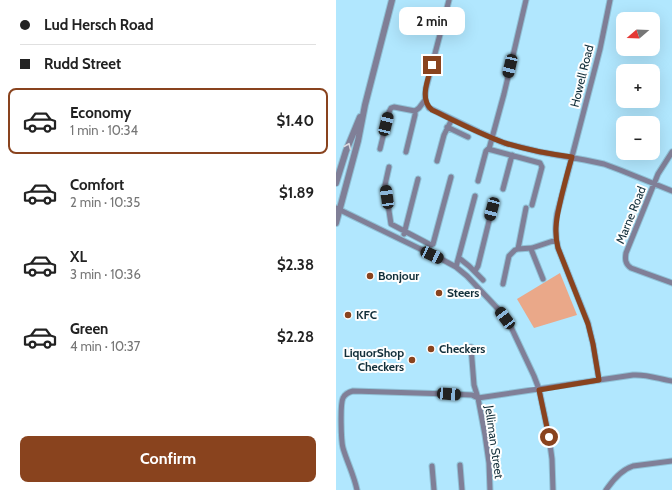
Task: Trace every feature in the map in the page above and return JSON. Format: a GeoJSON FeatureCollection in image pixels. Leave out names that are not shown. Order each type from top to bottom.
{"type":"FeatureCollection","features":[{"type":"Feature","properties":{"kind":"street"},"geometry":{"type":"LineString","coordinates":[[336,223],[338,208],[358,141],[365,105],[392,0]]}},
{"type":"Feature","properties":{"kind":"street"},"geometry":{"type":"LineString","coordinates":[[449,0],[425,95],[427,105],[432,110],[504,143],[521,148],[572,157],[613,167],[672,191]]}},
{"type":"Feature","properties":{"kind":"street"},"geometry":{"type":"LineString","coordinates":[[478,181],[486,151],[489,149],[492,138],[526,0]]}},
{"type":"Feature","properties":{"kind":"street","name":"Howell Road"},"geometry":{"type":"LineString","coordinates":[[599,380],[588,324],[558,248],[555,226],[600,49],[610,0]]}},
{"type":"Feature","properties":{"kind":"street"},"geometry":{"type":"LineString","coordinates":[[406,152],[415,111],[425,100]]}},
{"type":"Feature","properties":{"kind":"street"},"geometry":{"type":"LineString","coordinates":[[336,183],[346,151],[365,105]]}},
{"type":"Feature","properties":{"kind":"street"},"geometry":{"type":"LineString","coordinates":[[380,149],[391,108],[394,107],[415,111]]}},
{"type":"Feature","properties":{"kind":"street"},"geometry":{"type":"LineString","coordinates":[[437,161],[444,135],[452,119]]}},
{"type":"Feature","properties":{"kind":"street"},"geometry":{"type":"LineString","coordinates":[[447,127],[468,137]]}},
{"type":"Feature","properties":{"kind":"street"},"geometry":{"type":"LineString","coordinates":[[489,149],[540,163],[542,166],[532,205]]}},
{"type":"Feature","properties":{"kind":"street","name":"Marne Road"},"geometry":{"type":"LineString","coordinates":[[672,152],[654,184],[626,253],[625,260],[631,268],[672,283]]}},
{"type":"Feature","properties":{"kind":"street"},"geometry":{"type":"LineString","coordinates":[[503,189],[512,155]]}},
{"type":"Feature","properties":{"kind":"street"},"geometry":{"type":"LineString","coordinates":[[389,167],[385,185],[390,222],[392,226],[431,245],[433,244],[451,177]]}},
{"type":"Feature","properties":{"kind":"street"},"geometry":{"type":"LineString","coordinates":[[402,240],[418,179]]}},
{"type":"Feature","properties":{"kind":"street"},"geometry":{"type":"LineString","coordinates":[[456,267],[475,196]]}},
{"type":"Feature","properties":{"kind":"street"},"geometry":{"type":"LineString","coordinates":[[338,208],[456,267],[467,276],[500,311],[510,325],[539,390],[552,458],[553,490]]}},
{"type":"Feature","properties":{"kind":"street"},"geometry":{"type":"LineString","coordinates":[[518,249],[526,208]]}},
{"type":"Feature","properties":{"kind":"street"},"geometry":{"type":"LineString","coordinates":[[475,271],[478,266],[492,209]]}},
{"type":"Feature","properties":{"kind":"street"},"geometry":{"type":"LineString","coordinates":[[503,284],[509,256],[515,250],[531,249],[556,240]]}},
{"type":"Feature","properties":{"kind":"street"},"geometry":{"type":"LineString","coordinates":[[531,249],[543,279]]}},
{"type":"Feature","properties":{"kind":"street"},"geometry":{"type":"LineString","coordinates":[[459,258],[475,271],[483,280]]}},
{"type":"Feature","properties":{"kind":"street","name":"Jelliman Street"},"geometry":{"type":"LineString","coordinates":[[471,347],[474,385],[486,435],[490,490]]}},
{"type":"Feature","properties":{"kind":"street"},"geometry":{"type":"LineString","coordinates":[[357,490],[355,480],[342,446],[341,432],[343,397],[353,391],[472,395],[478,398],[640,375],[672,381]]}},
{"type":"Feature","properties":{"kind":"street"},"geometry":{"type":"LineString","coordinates":[[606,490],[619,474],[628,468],[672,460]]}},
{"type":"Feature","properties":{"kind":"street"},"geometry":{"type":"LineString","coordinates":[[460,465],[462,490]]}},
{"type":"Feature","properties":{"kind":"street"},"geometry":{"type":"LineString","coordinates":[[432,466],[434,490]]}},
{"type":"Feature","properties":{"kind":"shaded area"},"geometry":{"type":"Polygon","coordinates":[[[560,273],[577,315],[534,328],[517,299],[560,273]]]}},
{"type":"Feature","properties":{"kind":"place","name":"Bonjour"},"geometry":{"type":"Point","coordinates":[370,276]}},
{"type":"Feature","properties":{"kind":"place","name":"Steers"},"geometry":{"type":"Point","coordinates":[439,293]}},
{"type":"Feature","properties":{"kind":"place","name":"KFC"},"geometry":{"type":"Point","coordinates":[348,315]}},
{"type":"Feature","properties":{"kind":"place","name":"Checkers"},"geometry":{"type":"Point","coordinates":[431,349]}},
{"type":"Feature","properties":{"kind":"place","name":"LiquorShop Checkers"},"geometry":{"type":"Point","coordinates":[412,360]}},
{"type":"Feature","properties":{"kind":"route"},"geometry":{"type":"LineString","coordinates":[[432,65],[426,88],[425,100],[429,108],[432,110],[504,143],[540,152],[572,157],[557,214],[555,235],[558,248],[588,324],[599,380],[539,390],[549,437]]}}]}
